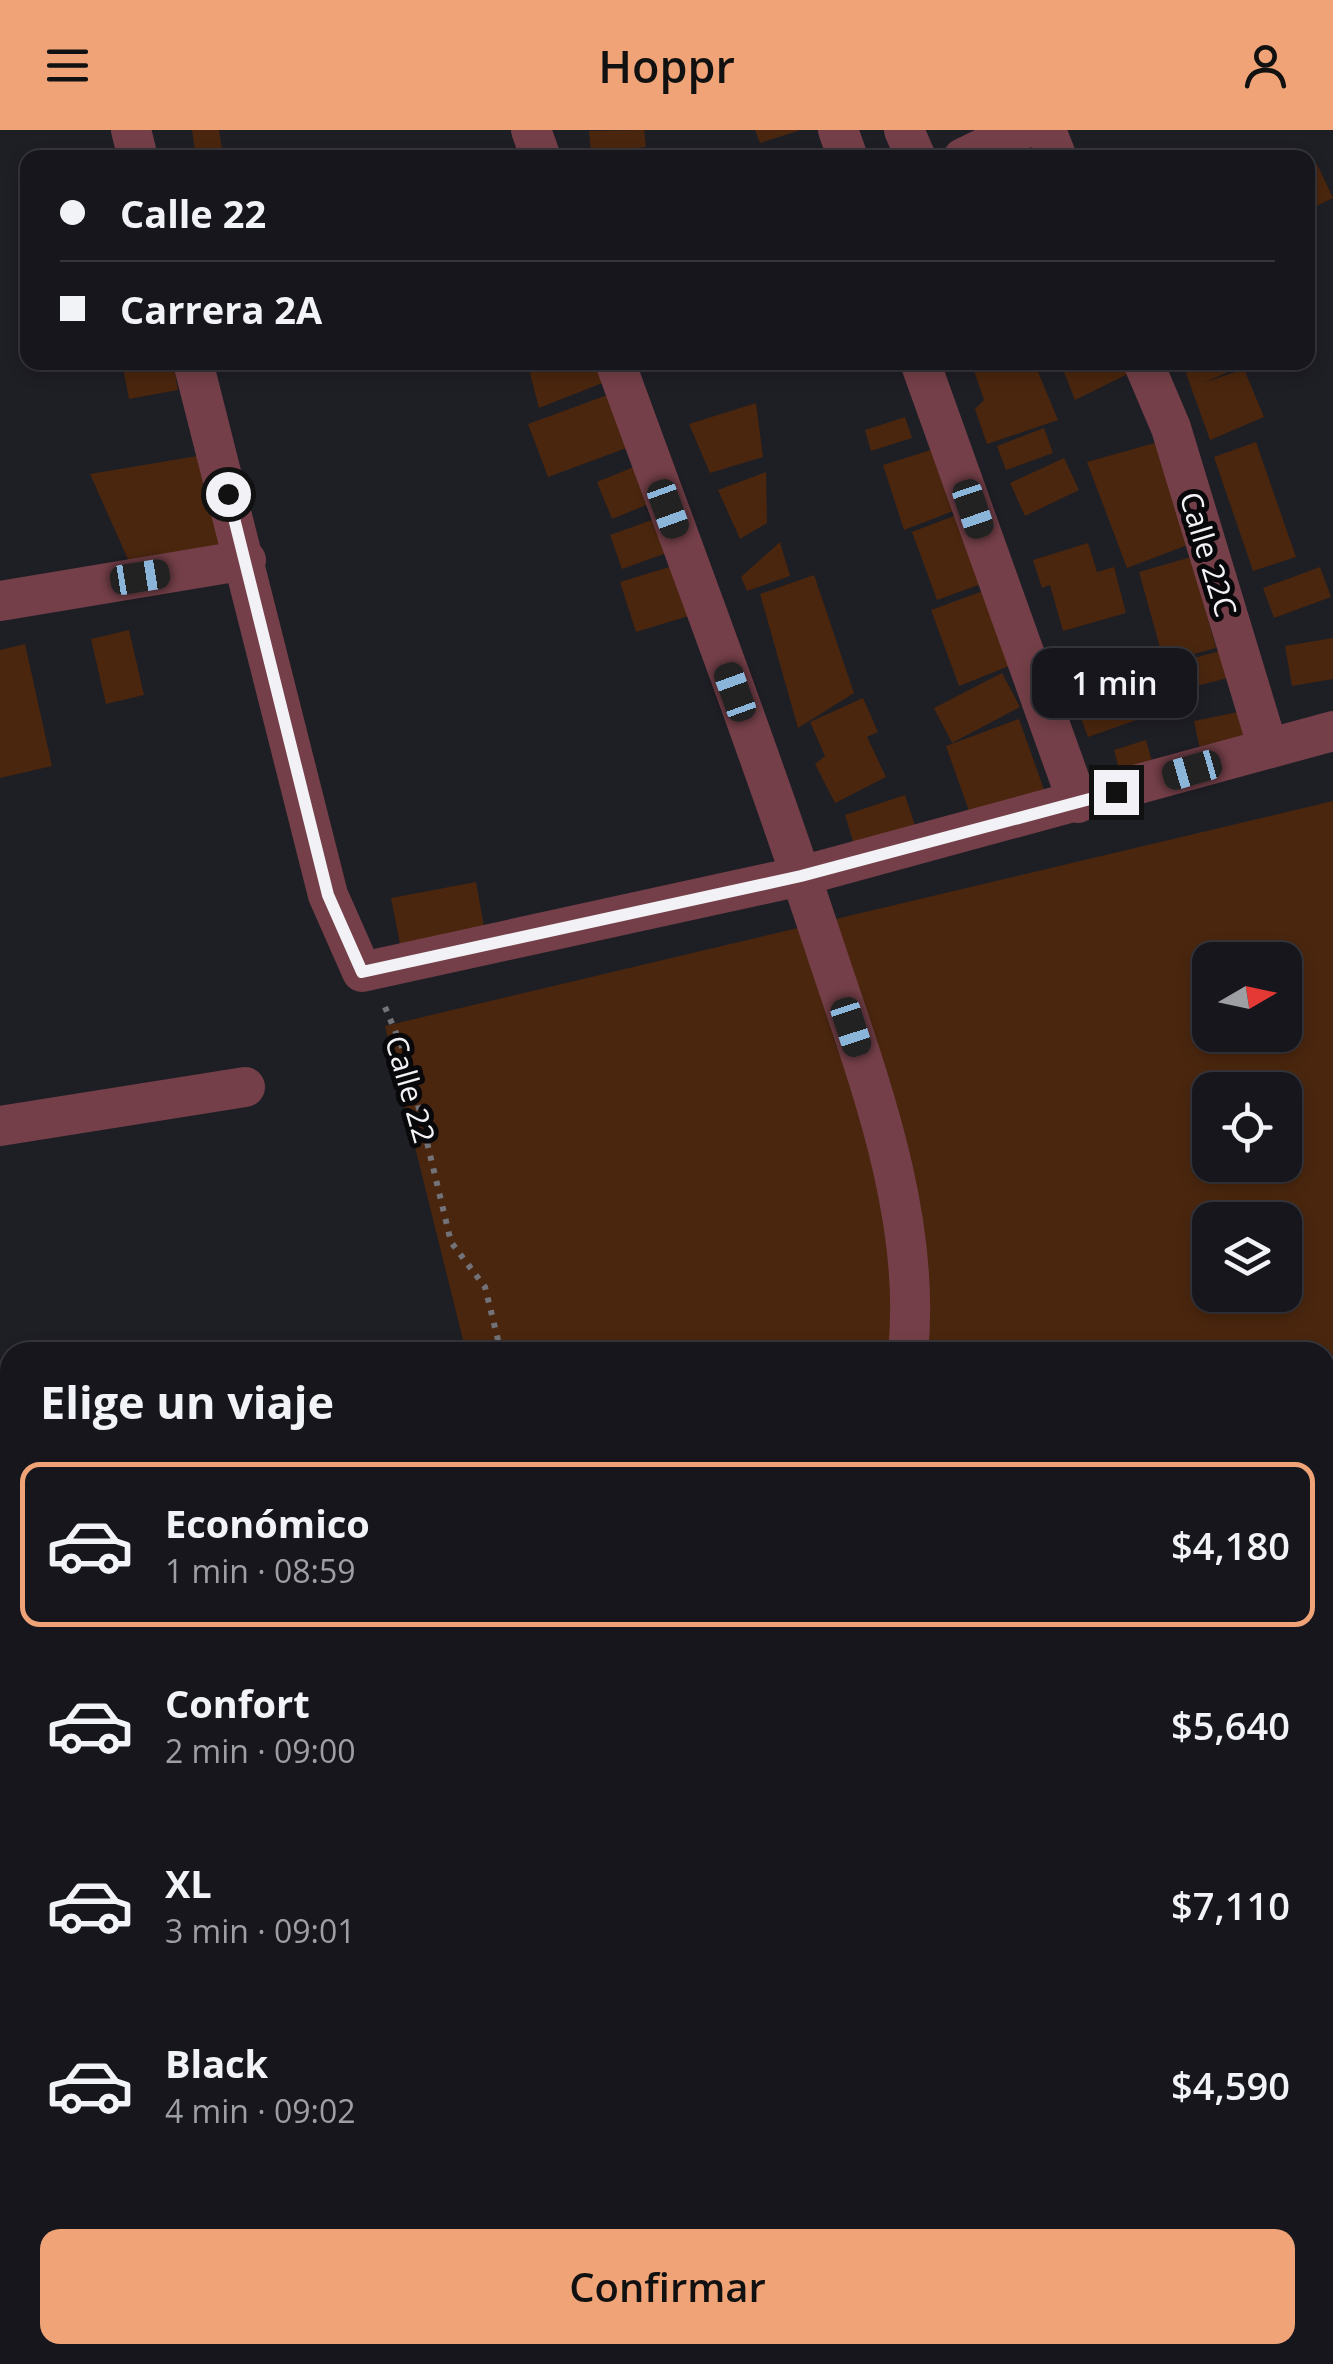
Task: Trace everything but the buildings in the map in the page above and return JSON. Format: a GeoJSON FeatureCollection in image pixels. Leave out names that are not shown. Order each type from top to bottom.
{"type":"FeatureCollection","features":[{"type":"Feature","properties":{"kind":"street"},"geometry":{"type":"LineString","coordinates":[[980,150],[1021,130]]}},
{"type":"Feature","properties":{"kind":"street"},"geometry":{"type":"LineString","coordinates":[[195,370],[328,895],[362,972],[801,876],[1333,731]]}},
{"type":"Feature","properties":{"kind":"street"},"geometry":{"type":"LineString","coordinates":[[618,370],[801,876],[888,1140],[912,1310],[909,1342]]}},
{"type":"Feature","properties":{"kind":"street"},"geometry":{"type":"LineString","coordinates":[[923,370],[1078,803]]}},
{"type":"Feature","properties":{"kind":"street","name":"Calle 22C"},"geometry":{"type":"LineString","coordinates":[[1147,370],[1171,428],[1268,748]]}},
{"type":"Feature","properties":{"kind":"street"},"geometry":{"type":"LineString","coordinates":[[0,601],[246,560]]}},
{"type":"Feature","properties":{"kind":"street"},"geometry":{"type":"LineString","coordinates":[[0,1126],[246,1088]]}},
{"type":"Feature","properties":{"kind":"path","name":"Calle 22"},"geometry":{"type":"LineString","coordinates":[[362,972],[388,1012],[406,1059],[451,1242],[485,1288],[498,1342]]}},
{"type":"Feature","properties":{"kind":"route"},"geometry":{"type":"LineString","coordinates":[[228,494],[328,895],[362,972],[801,876],[1116,792]]}}]}
